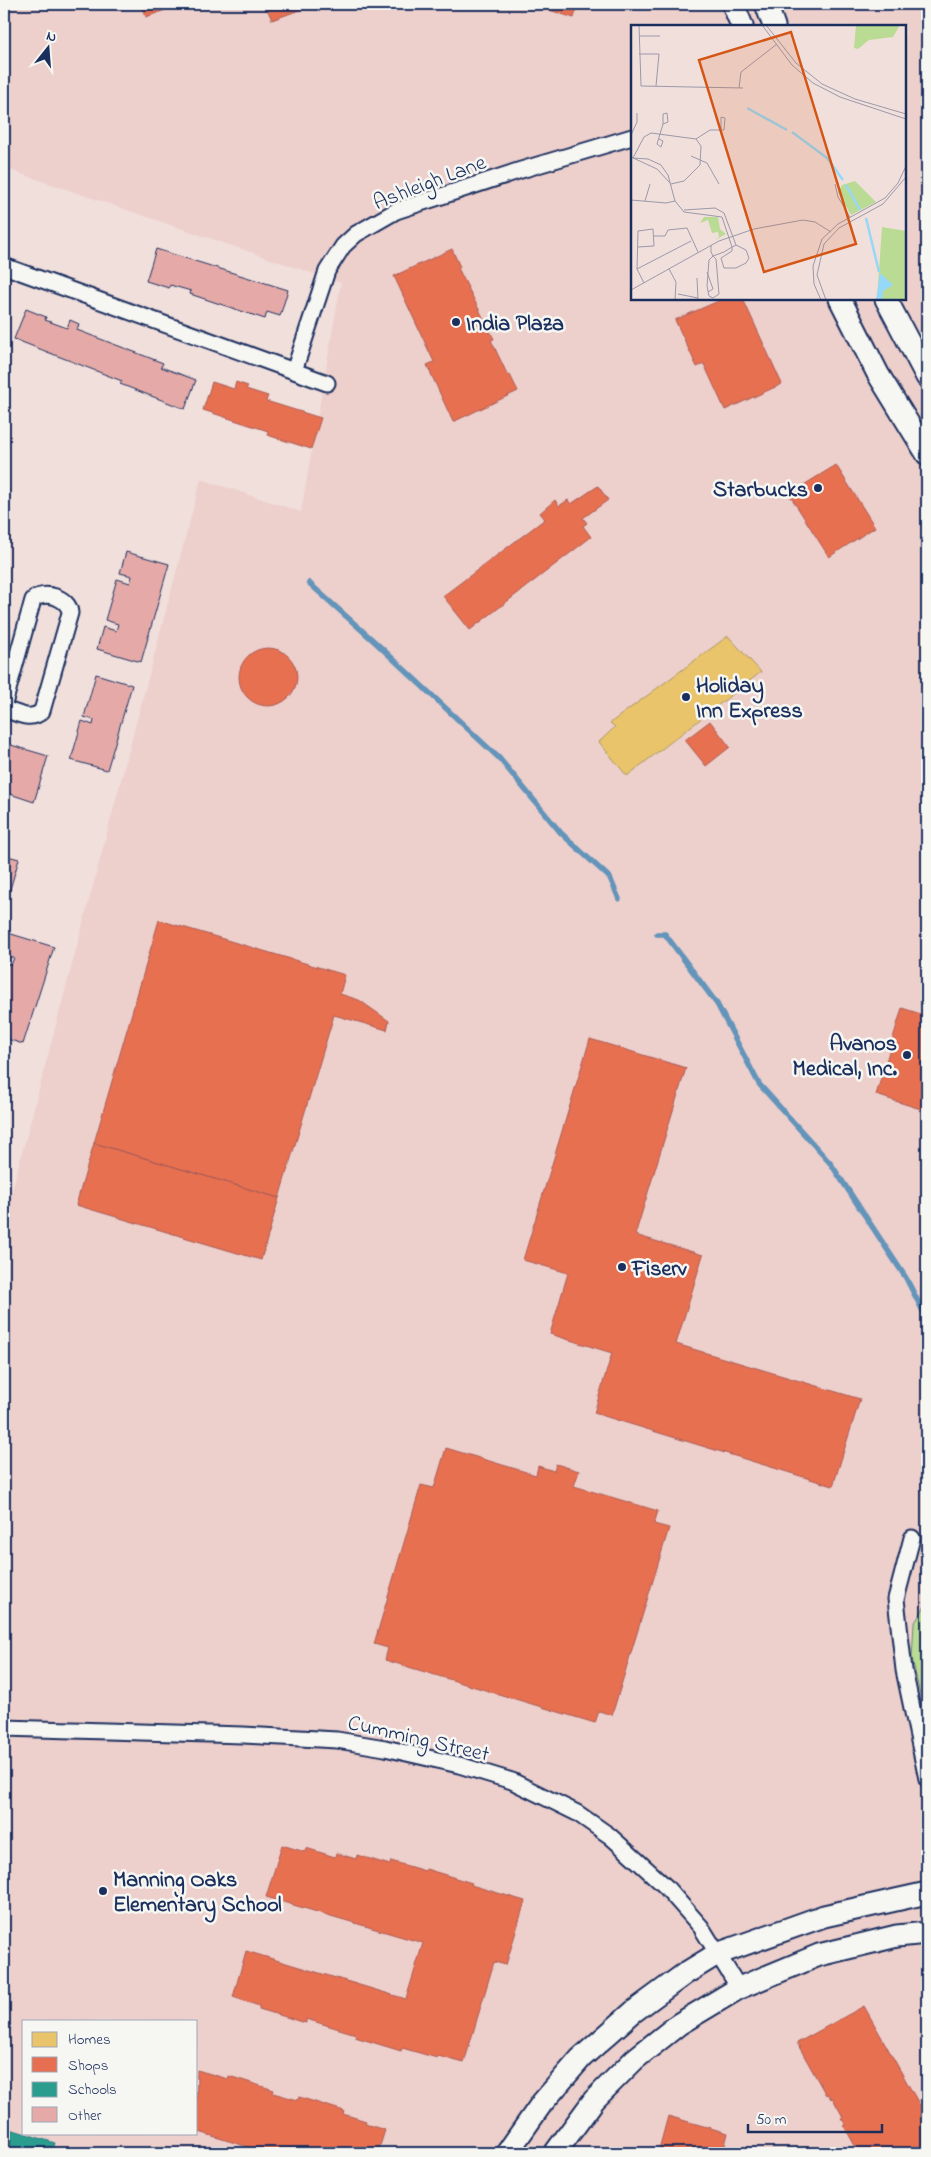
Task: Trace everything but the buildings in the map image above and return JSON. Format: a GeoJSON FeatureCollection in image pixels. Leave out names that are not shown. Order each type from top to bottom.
{"type":"FeatureCollection","features":[{"type":"Feature","properties":{"kind":"main road"},"geometry":{"type":"LineString","coordinates":[[733,4],[742,25]]}},
{"type":"Feature","properties":{"kind":"main road"},"geometry":{"type":"LineString","coordinates":[[766,4],[774,25]]}},
{"type":"Feature","properties":{"kind":"main road"},"geometry":{"type":"LineString","coordinates":[[841,300],[878,374],[927,454]]}},
{"type":"Feature","properties":{"kind":"main road"},"geometry":{"type":"LineString","coordinates":[[887,300],[927,377]]}},
{"type":"Feature","properties":{"kind":"main road"},"geometry":{"type":"LineString","coordinates":[[506,2153],[542,2103],[581,2058],[633,2012],[686,1973],[717,1954],[824,1916],[927,1893]]}},
{"type":"Feature","properties":{"kind":"main road"},"geometry":{"type":"LineString","coordinates":[[556,2153],[594,2100],[635,2059],[679,2024],[738,1988],[819,1955],[897,1936],[927,1933]]}},
{"type":"Feature","properties":{"kind":"street","name":"Ashleigh Lane"},"geometry":{"type":"LineString","coordinates":[[294,371],[327,271],[343,246],[356,234],[396,211],[520,170],[631,137]]}},
{"type":"Feature","properties":{"kind":"street"},"geometry":{"type":"LineString","coordinates":[[4,266],[327,383]]}},
{"type":"Feature","properties":{"kind":"street"},"geometry":{"type":"LineString","coordinates":[[4,704],[33,600],[43,594],[65,601],[70,607],[70,613],[42,711],[37,716],[31,717],[4,709]]}},
{"type":"Feature","properties":{"kind":"street"},"geometry":{"type":"LineString","coordinates":[[912,1538],[896,1599],[904,1670],[927,1779]]}},
{"type":"Feature","properties":{"kind":"street","name":"Cumming Street"},"geometry":{"type":"LineString","coordinates":[[4,1728],[243,1735],[337,1740],[385,1748],[459,1765],[512,1781],[562,1805],[610,1836],[665,1886],[701,1927],[738,1988]]}},
{"type":"Feature","properties":{"kind":"shaded area"},"geometry":{"type":"Polygon","coordinates":[[[4,4],[927,4],[927,2153],[4,2153],[4,1221],[201,479],[301,512],[341,283],[4,168],[4,4]]]}},
{"type":"Feature","properties":{"kind":"green space"},"geometry":{"type":"Polygon","coordinates":[[[927,1603],[927,1727],[912,1658],[914,1624],[927,1603]]]}},
{"type":"Feature","properties":{"kind":"waterway"},"geometry":{"type":"LineString","coordinates":[[309,583],[499,758],[561,833],[610,878],[619,899]]}},
{"type":"Feature","properties":{"kind":"waterway"},"geometry":{"type":"LineString","coordinates":[[657,934],[665,934],[717,1004],[759,1084],[831,1164],[906,1278],[927,1319]]}},
{"type":"Feature","properties":{"kind":"place","name":"India Plaza"},"geometry":{"type":"Point","coordinates":[456,322]}},
{"type":"Feature","properties":{"kind":"place","name":"Starbucks"},"geometry":{"type":"Point","coordinates":[818,488]}},
{"type":"Feature","properties":{"kind":"place","name":"Holiday Inn Express"},"geometry":{"type":"Point","coordinates":[686,697]}},
{"type":"Feature","properties":{"kind":"place","name":"Avanos Medical, Inc."},"geometry":{"type":"Point","coordinates":[907,1055]}},
{"type":"Feature","properties":{"kind":"place","name":"Fiserv"},"geometry":{"type":"Point","coordinates":[622,1267]}},
{"type":"Feature","properties":{"kind":"place","name":"Manning Oaks Elementary School"},"geometry":{"type":"Point","coordinates":[103,1891]}}]}
